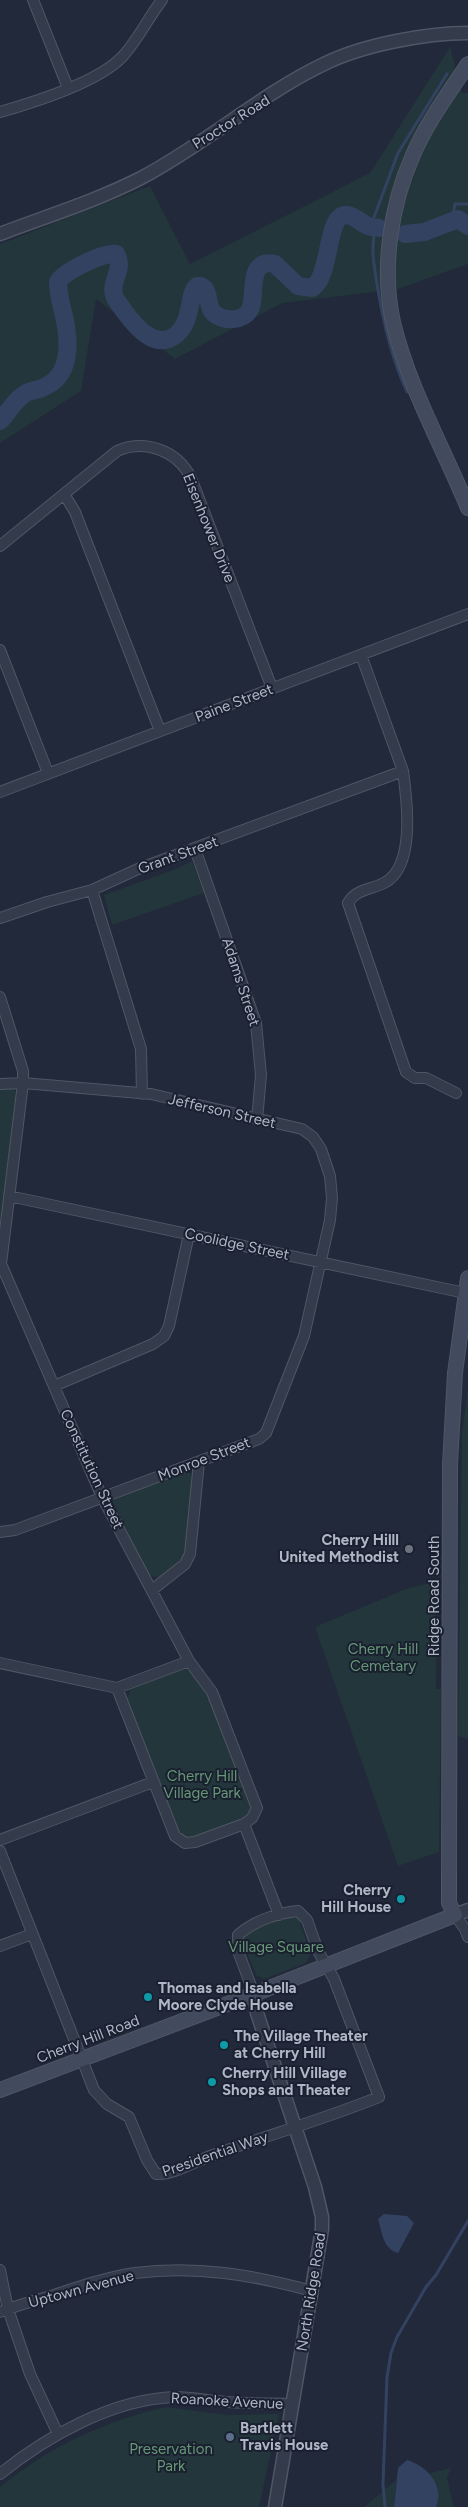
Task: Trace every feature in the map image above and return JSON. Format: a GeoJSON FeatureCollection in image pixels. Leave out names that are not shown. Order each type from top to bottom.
{"type":"FeatureCollection","features":[{"type":"Feature","properties":{"kind":"main road"},"geometry":{"type":"LineString","coordinates":[[468,64],[436,113],[412,156],[396,204],[388,272],[393,321],[404,356],[468,508]]}},
{"type":"Feature","properties":{"kind":"main road","name":"Ridge Road South"},"geometry":{"type":"LineString","coordinates":[[455,1915],[449,1903],[450,1464],[456,1373],[468,1278]]}},
{"type":"Feature","properties":{"kind":"main road","name":"Cherry Hill Road"},"geometry":{"type":"LineString","coordinates":[[0,2090],[327,1966],[455,1915]]}},
{"type":"Feature","properties":{"kind":"street"},"geometry":{"type":"LineString","coordinates":[[33,0],[68,88]]}},
{"type":"Feature","properties":{"kind":"street"},"geometry":{"type":"LineString","coordinates":[[0,112],[68,88],[104,72],[122,56],[162,0]]}},
{"type":"Feature","properties":{"kind":"street","name":"Proctor Road"},"geometry":{"type":"LineString","coordinates":[[0,234],[105,195],[142,177],[310,71],[342,56],[381,45],[452,33],[468,33]]}},
{"type":"Feature","properties":{"kind":"street","name":"Eisenhower Drive"},"geometry":{"type":"LineString","coordinates":[[0,546],[104,460],[124,448],[147,446],[163,451],[177,459],[191,478],[272,688]]}},
{"type":"Feature","properties":{"kind":"street"},"geometry":{"type":"LineString","coordinates":[[64,494],[75,512],[160,731]]}},
{"type":"Feature","properties":{"kind":"street","name":"Paine Street"},"geometry":{"type":"LineString","coordinates":[[0,792],[468,614]]}},
{"type":"Feature","properties":{"kind":"street"},"geometry":{"type":"LineString","coordinates":[[0,650],[48,773]]}},
{"type":"Feature","properties":{"kind":"street"},"geometry":{"type":"LineString","coordinates":[[361,656],[403,771],[408,805],[406,836],[401,866],[394,877],[353,896],[348,903],[406,1072],[415,1078],[426,1078],[456,1093]]}},
{"type":"Feature","properties":{"kind":"street","name":"Grant Street"},"geometry":{"type":"LineString","coordinates":[[0,918],[47,902],[92,890],[138,869],[403,771]]}},
{"type":"Feature","properties":{"kind":"street","name":"Adams Street"},"geometry":{"type":"LineString","coordinates":[[195,849],[256,1023],[261,1075],[257,1120]]}},
{"type":"Feature","properties":{"kind":"street"},"geometry":{"type":"LineString","coordinates":[[92,890],[141,1049],[142,1094]]}},
{"type":"Feature","properties":{"kind":"street","name":"Constitution Street"},"geometry":{"type":"LineString","coordinates":[[0,998],[23,1071],[1,1264],[102,1497],[189,1661],[212,1692],[257,1808],[252,1818],[244,1824]]}},
{"type":"Feature","properties":{"kind":"street","name":"Jefferson Street"},"geometry":{"type":"LineString","coordinates":[[0,1084],[23,1083],[142,1094],[302,1129],[322,1149],[330,1176],[332,1198],[330,1220],[321,1262]]}},
{"type":"Feature","properties":{"kind":"street","name":"Coolidge Street"},"geometry":{"type":"LineString","coordinates":[[9,1196],[465,1293]]}},
{"type":"Feature","properties":{"kind":"street"},"geometry":{"type":"LineString","coordinates":[[54,1386],[153,1344],[164,1336],[169,1326],[189,1234]]}},
{"type":"Feature","properties":{"kind":"street","name":"Monroe Street"},"geometry":{"type":"LineString","coordinates":[[0,1532],[15,1530],[199,1462],[259,1438],[266,1433],[304,1336],[321,1262]]}},
{"type":"Feature","properties":{"kind":"street"},"geometry":{"type":"LineString","coordinates":[[152,1590],[185,1564],[190,1554],[199,1462]]}},
{"type":"Feature","properties":{"kind":"street"},"geometry":{"type":"LineString","coordinates":[[0,1663],[118,1688],[189,1661]]}},
{"type":"Feature","properties":{"kind":"street"},"geometry":{"type":"LineString","coordinates":[[118,1688],[175,1836],[185,1843],[195,1842],[244,1824],[279,1914]]}},
{"type":"Feature","properties":{"kind":"street"},"geometry":{"type":"LineString","coordinates":[[0,1840],[153,1782]]}},
{"type":"Feature","properties":{"kind":"street"},"geometry":{"type":"LineString","coordinates":[[0,1851],[82,2058]]}},
{"type":"Feature","properties":{"kind":"street","name":"Cherry Hill Road"},"geometry":{"type":"LineString","coordinates":[[455,1915],[468,1910]]}},
{"type":"Feature","properties":{"kind":"street"},"geometry":{"type":"LineString","coordinates":[[254,1994],[238,1951],[238,1935],[248,1926],[279,1914],[298,1911],[307,1920],[379,2097],[312,2123],[294,2126]]}},
{"type":"Feature","properties":{"kind":"street"},"geometry":{"type":"LineString","coordinates":[[455,1915],[468,1937]]}},
{"type":"Feature","properties":{"kind":"street"},"geometry":{"type":"LineString","coordinates":[[0,1946],[32,1934]]}},
{"type":"Feature","properties":{"kind":"street","name":"North Ridge Road"},"geometry":{"type":"LineString","coordinates":[[254,1994],[257,2013],[315,2187],[322,2217],[312,2291],[275,2507]]}},
{"type":"Feature","properties":{"kind":"street","name":"Presidential Way"},"geometry":{"type":"LineString","coordinates":[[82,2058],[94,2090],[108,2104],[129,2117],[156,2174],[171,2172],[294,2126]]}},
{"type":"Feature","properties":{"kind":"street"},"geometry":{"type":"LineString","coordinates":[[0,2270],[4,2311],[30,2374],[58,2434]]}},
{"type":"Feature","properties":{"kind":"street","name":"Uptown Avenue"},"geometry":{"type":"LineString","coordinates":[[4,2311],[95,2282],[134,2273],[165,2271],[219,2272],[248,2276],[312,2291]]}},
{"type":"Feature","properties":{"kind":"street","name":"Roanoke Avenue"},"geometry":{"type":"LineString","coordinates":[[0,2474],[23,2455],[58,2434],[117,2410],[151,2400],[176,2397],[228,2402],[292,2404]]}},
{"type":"Feature","properties":{"kind":"green space"},"geometry":{"type":"Polygon","coordinates":[[[450,47],[462,93],[468,93],[468,264],[398,289],[282,303],[175,359],[96,299],[81,391],[0,443],[0,244],[150,186],[190,264],[370,173],[450,47]]]}},
{"type":"Feature","properties":{"kind":"green space"},"geometry":{"type":"Polygon","coordinates":[[[192,861],[204,893],[112,925],[104,895],[176,869],[192,861]]]}},
{"type":"Feature","properties":{"kind":"green space"},"geometry":{"type":"Polygon","coordinates":[[[11,1087],[15,1091],[16,1098],[0,1224],[0,1088],[11,1087]]]}},
{"type":"Feature","properties":{"kind":"green space"},"geometry":{"type":"Polygon","coordinates":[[[468,1388],[468,1739],[458,1736],[462,1433],[468,1388]]]}},
{"type":"Feature","properties":{"kind":"green space"},"geometry":{"type":"Polygon","coordinates":[[[184,1473],[190,1473],[193,1477],[184,1559],[159,1578],[148,1575],[113,1502],[117,1497],[184,1473]]]}},
{"type":"Feature","properties":{"kind":"green space","name":"Cherry Hill Cemetary"},"geometry":{"type":"Polygon","coordinates":[[[437,1581],[436,1689],[441,1689],[439,1852],[398,1866],[315,1627],[406,1589],[437,1581]]]}},
{"type":"Feature","properties":{"kind":"green space","name":"Cherry Hill Village Park"},"geometry":{"type":"Polygon","coordinates":[[[183,1669],[190,1671],[207,1694],[252,1807],[248,1816],[190,1838],[181,1835],[127,1698],[131,1689],[183,1669]]]}},
{"type":"Feature","properties":{"kind":"green space","name":"Village Square"},"geometry":{"type":"Polygon","coordinates":[[[291,1915],[299,1920],[311,1954],[306,1963],[264,1979],[256,1975],[242,1941],[246,1932],[291,1915]]]}},
{"type":"Feature","properties":{"kind":"green space","name":"Preservation Park"},"geometry":{"type":"Polygon","coordinates":[[[166,2407],[227,2415],[279,2414],[259,2507],[0,2507],[0,2487],[38,2460],[78,2437],[99,2428],[166,2407]]]}},
{"type":"Feature","properties":{"kind":"green space"},"geometry":{"type":"Polygon","coordinates":[[[451,2468],[447,2478],[454,2507],[436,2507],[438,2487],[430,2473],[451,2468]]]}},
{"type":"Feature","properties":{"kind":"green space"},"geometry":{"type":"Polygon","coordinates":[[[396,2480],[394,2507],[364,2507],[396,2480]]]}},
{"type":"Feature","properties":{"kind":"water"},"geometry":{"type":"Polygon","coordinates":[[[384,2214],[407,2216],[414,2223],[398,2253],[389,2248],[384,2239],[378,2219],[384,2214]]]}},
{"type":"Feature","properties":{"kind":"water"},"geometry":{"type":"Polygon","coordinates":[[[407,2460],[421,2467],[436,2484],[438,2499],[436,2507],[394,2507],[398,2468],[407,2460]]]}},
{"type":"Feature","properties":{"kind":"waterway"},"geometry":{"type":"LineString","coordinates":[[370,228],[398,153],[447,74]]}},
{"type":"Feature","properties":{"kind":"waterway"},"geometry":{"type":"LineString","coordinates":[[452,219],[455,204],[468,204]]}},
{"type":"Feature","properties":{"kind":"waterway"},"geometry":{"type":"LineString","coordinates":[[0,421],[22,396],[51,383],[61,372],[66,358],[67,343],[58,282],[68,273],[85,263],[103,256],[116,254],[119,265],[113,290],[116,299],[140,330],[154,339],[161,340],[169,339],[182,328],[186,322],[192,294],[197,286],[205,289],[211,309],[216,315],[227,319],[239,318],[244,316],[251,307],[254,278],[260,266],[275,264],[298,286],[312,288],[318,282],[323,272],[335,224],[340,217],[347,215],[368,226],[379,228]]}},
{"type":"Feature","properties":{"kind":"waterway"},"geometry":{"type":"LineString","coordinates":[[405,234],[424,232],[458,219],[468,226]]}},
{"type":"Feature","properties":{"kind":"waterway"},"geometry":{"type":"LineString","coordinates":[[376,227],[373,256],[379,298],[392,352],[407,392]]}},
{"type":"Feature","properties":{"kind":"waterway"},"geometry":{"type":"LineString","coordinates":[[385,2507],[383,2484],[387,2377],[391,2353],[397,2337],[426,2287],[436,2275],[468,2221]]}},
{"type":"Feature","properties":{"kind":"place","name":"Cherry Hilll United Methodist"},"geometry":{"type":"Point","coordinates":[409,1549]}},
{"type":"Feature","properties":{"kind":"place","name":"Cherry Hill House"},"geometry":{"type":"Point","coordinates":[401,1899]}},
{"type":"Feature","properties":{"kind":"place","name":"Thomas and Isabella Moore Clyde House"},"geometry":{"type":"Point","coordinates":[148,1997]}},
{"type":"Feature","properties":{"kind":"place","name":"The Village Theater at Cherry Hill"},"geometry":{"type":"Point","coordinates":[224,2045]}},
{"type":"Feature","properties":{"kind":"place","name":"Cherry Hill Village Shops and Theater"},"geometry":{"type":"Point","coordinates":[212,2082]}},
{"type":"Feature","properties":{"kind":"place","name":"Bartlett Travis House"},"geometry":{"type":"Point","coordinates":[230,2437]}}]}
